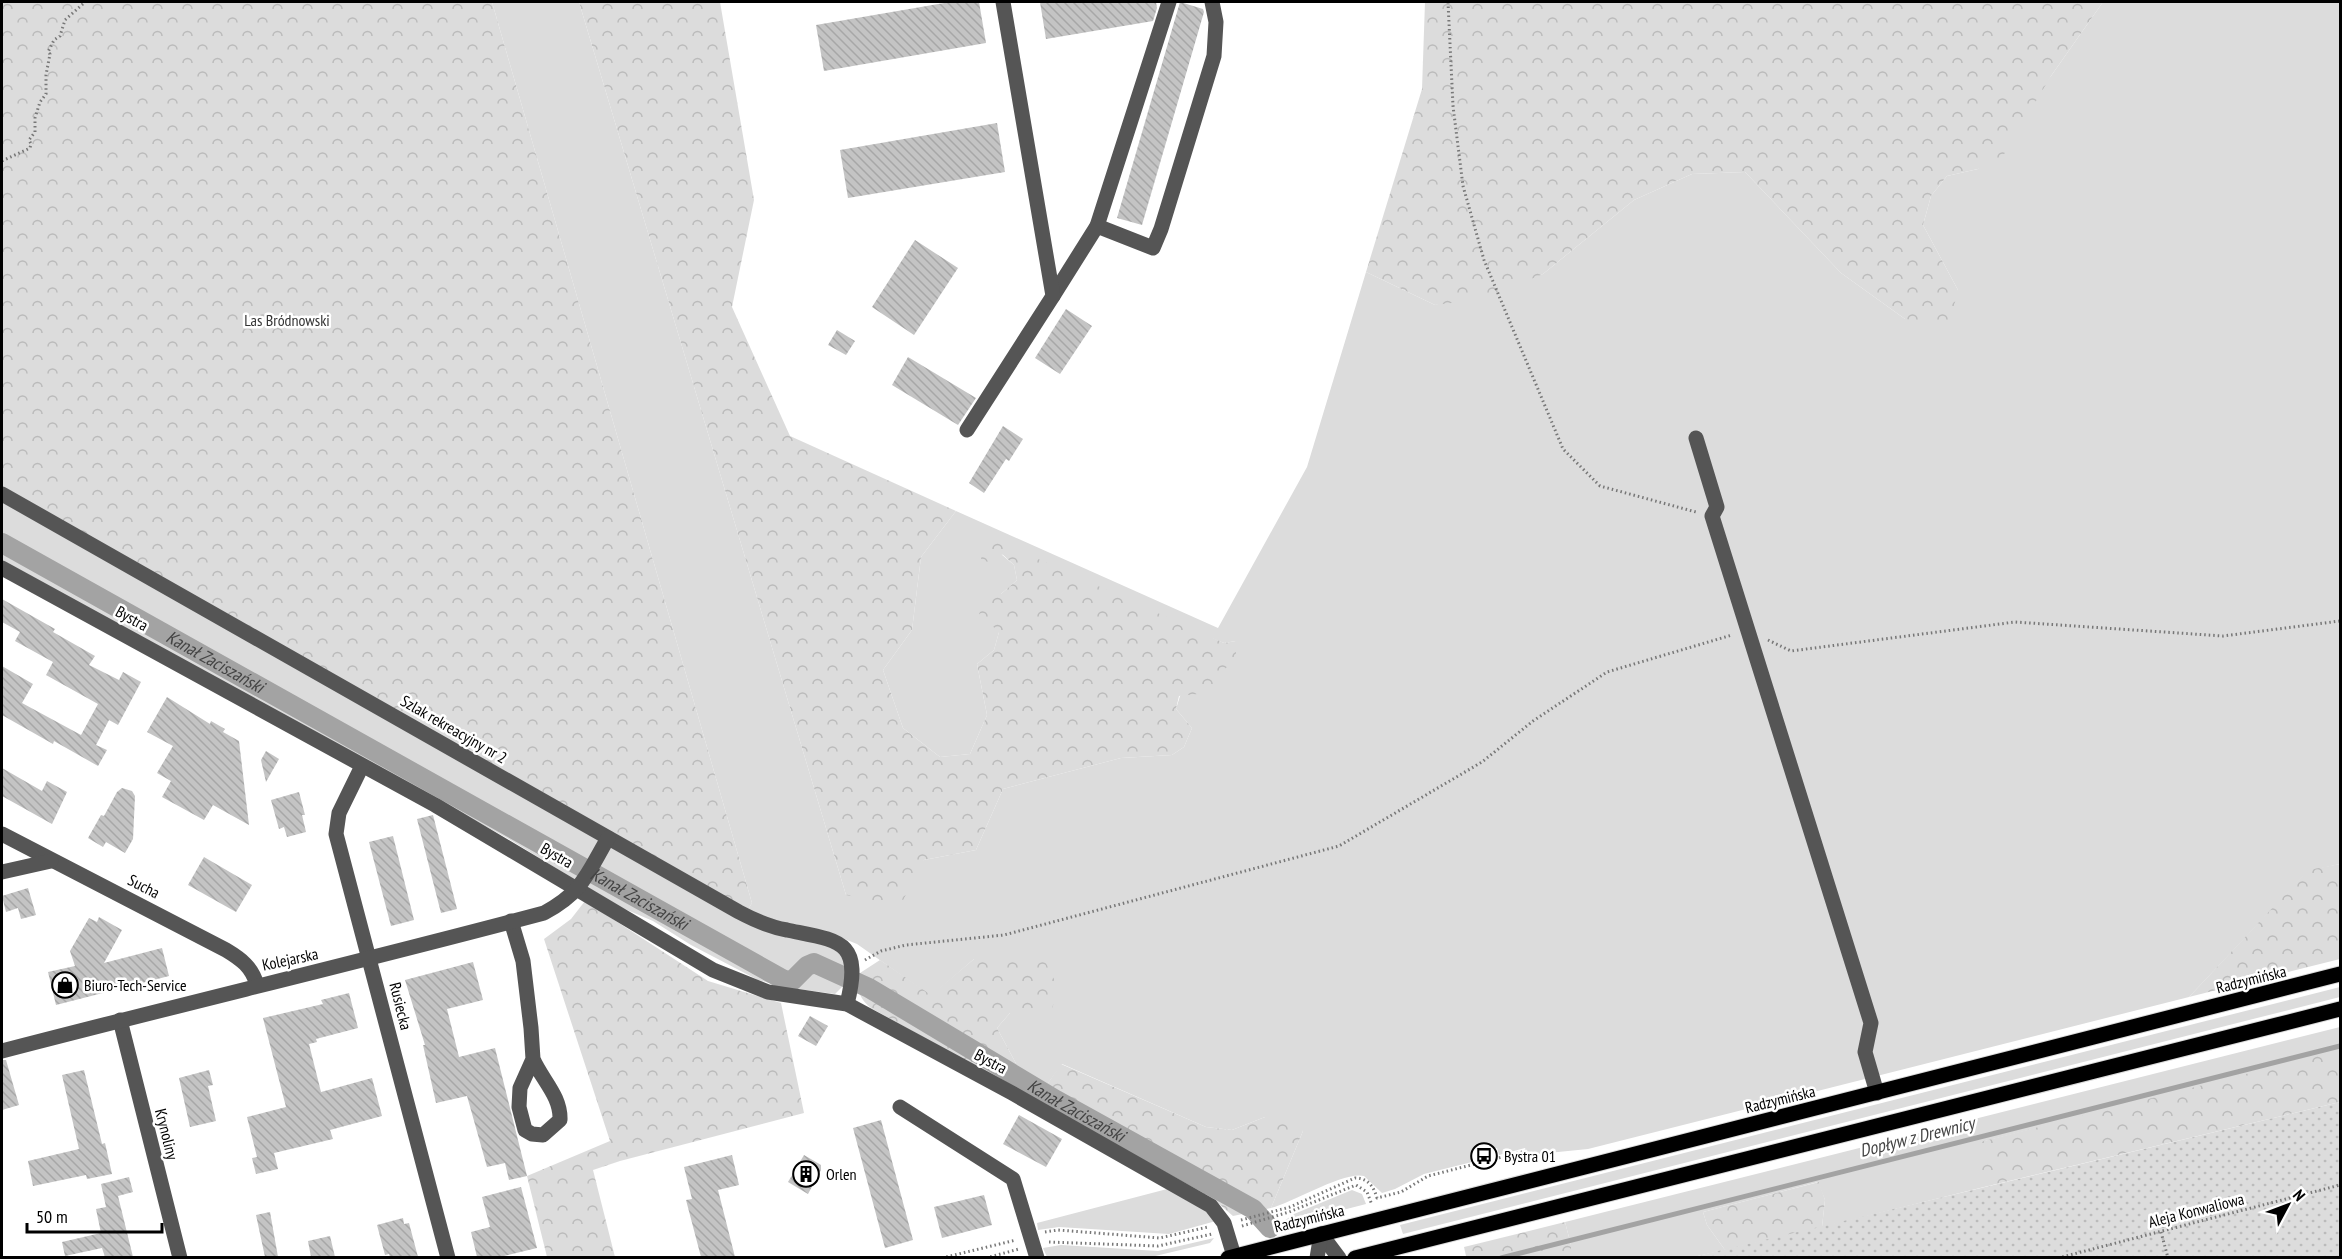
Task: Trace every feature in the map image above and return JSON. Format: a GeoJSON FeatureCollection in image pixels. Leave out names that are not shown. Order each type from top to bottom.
{"type":"FeatureCollection","features":[{"type":"Feature","properties":{"kind":"main road","name":"Radzymińska"},"geometry":{"type":"LineString","coordinates":[[1231,1257],[2340,974]]}},
{"type":"Feature","properties":{"kind":"main road"},"geometry":{"type":"LineString","coordinates":[[1355,1257],[1378,1254],[2340,1009]]}},
{"type":"Feature","properties":{"kind":"street"},"geometry":{"type":"LineString","coordinates":[[1003,2],[1053,296]]}},
{"type":"Feature","properties":{"kind":"street"},"geometry":{"type":"LineString","coordinates":[[967,430],[1097,226],[1169,2]]}},
{"type":"Feature","properties":{"kind":"street"},"geometry":{"type":"LineString","coordinates":[[1097,226],[1153,248],[1161,229],[1214,56],[1216,22],[1212,2]]}},
{"type":"Feature","properties":{"kind":"street"},"geometry":{"type":"LineString","coordinates":[[1696,438],[1717,507],[1712,516],[1871,1023],[1864,1052],[1877,1093]]}},
{"type":"Feature","properties":{"kind":"street","name":"Szlak rekreacyjny nr 2"},"geometry":{"type":"LineString","coordinates":[[2,494],[750,917],[779,928],[836,941],[847,952],[853,975]]}},
{"type":"Feature","properties":{"kind":"street","name":"Bystra"},"geometry":{"type":"LineString","coordinates":[[2,568],[582,884],[713,970],[768,992],[848,1004],[1178,1186],[1211,1206],[1226,1226]]}},
{"type":"Feature","properties":{"kind":"street","name":"Rusiecka"},"geometry":{"type":"LineString","coordinates":[[362,766],[339,813],[336,834],[448,1257]]}},
{"type":"Feature","properties":{"kind":"street","name":"Sucha"},"geometry":{"type":"LineString","coordinates":[[2,834],[51,861],[137,902],[240,958],[249,968],[257,985]]}},
{"type":"Feature","properties":{"kind":"street"},"geometry":{"type":"LineString","coordinates":[[582,884],[608,838]]}},
{"type":"Feature","properties":{"kind":"street"},"geometry":{"type":"LineString","coordinates":[[2,872],[51,861]]}},
{"type":"Feature","properties":{"kind":"street","name":"Kolejarska"},"geometry":{"type":"LineString","coordinates":[[2,1051],[257,985],[347,965],[544,912],[564,902],[582,884]]}},
{"type":"Feature","properties":{"kind":"street"},"geometry":{"type":"LineString","coordinates":[[511,921],[525,970],[533,1059]]}},
{"type":"Feature","properties":{"kind":"street"},"geometry":{"type":"LineString","coordinates":[[848,1004],[853,975]]}},
{"type":"Feature","properties":{"kind":"street","name":"Krynoliny"},"geometry":{"type":"LineString","coordinates":[[120,1020],[180,1257]]}},
{"type":"Feature","properties":{"kind":"street"},"geometry":{"type":"LineString","coordinates":[[900,1107],[1013,1179],[1033,1247]]}},
{"type":"Feature","properties":{"kind":"street"},"geometry":{"type":"LineString","coordinates":[[1226,1226],[1231,1257]]}},
{"type":"Feature","properties":{"kind":"street"},"geometry":{"type":"LineString","coordinates":[[1317,1257],[1321,1234]]}},
{"type":"Feature","properties":{"kind":"street"},"geometry":{"type":"LineString","coordinates":[[1321,1234],[1339,1257]]}},
{"type":"Feature","properties":{"kind":"path"},"geometry":{"type":"LineString","coordinates":[[2,161],[30,148],[29,140],[35,132],[35,118],[40,102],[46,94],[46,75],[50,54],[48,52],[54,40],[60,36],[65,20],[85,2]]}},
{"type":"Feature","properties":{"kind":"path"},"geometry":{"type":"LineString","coordinates":[[1448,2],[1454,106],[1463,186],[1484,260],[1563,449],[1600,486],[1712,516]]}},
{"type":"Feature","properties":{"kind":"path"},"geometry":{"type":"LineString","coordinates":[[853,975],[881,951],[938,941],[1004,935],[1338,846],[1482,762],[1533,722],[1607,672],[1748,631],[1791,651],[2015,622],[2223,636],[2340,621]]}},
{"type":"Feature","properties":{"kind":"path"},"geometry":{"type":"LineString","coordinates":[[986,1257],[1052,1241],[1158,1246],[1273,1212],[1355,1178],[1361,1178],[1369,1183],[1377,1198],[1384,1199],[1428,1176],[1526,1151]]}},
{"type":"Feature","properties":{"kind":"path"},"geometry":{"type":"LineString","coordinates":[[942,1257],[1033,1247],[1058,1230],[1160,1238],[1251,1223],[1277,1216],[1356,1185],[1367,1192],[1371,1202]]}},
{"type":"Feature","properties":{"kind":"path","name":"Aleja Konwaliowa"},"geometry":{"type":"LineString","coordinates":[[2058,1257],[2340,1185]]}},
{"type":"Feature","properties":{"kind":"path"},"geometry":{"type":"LineString","coordinates":[[2161,1232],[2168,1257]]}},
{"type":"Feature","properties":{"kind":"green space","name":"Las Bródnowski"},"geometry":{"type":"Polygon","coordinates":[[[2,2],[492,2],[752,903],[747,911],[2,488],[2,2]]]}},
{"type":"Feature","properties":{"kind":"green space"},"geometry":{"type":"Polygon","coordinates":[[[492,2],[579,2],[846,895],[924,860],[976,850],[1003,789],[1121,758],[1172,755],[1184,747],[1192,728],[1176,709],[1180,696],[1236,641],[1224,643],[1001,554],[1014,565],[1017,580],[1001,594],[999,632],[994,650],[977,664],[987,715],[970,754],[940,757],[903,728],[883,670],[912,630],[921,557],[956,511],[1218,628],[1307,467],[1366,272],[1435,305],[1543,274],[1634,200],[1692,174],[1745,172],[1841,273],[1905,319],[1958,290],[1923,225],[1931,196],[1947,176],[1978,169],[2051,76],[2103,2],[2340,2],[2340,864],[2308,871],[2189,997],[1588,1149],[1528,1155],[1525,1148],[1499,1155],[1497,1148],[1471,1154],[1472,1162],[1424,1174],[1382,1193],[1364,1176],[1355,1176],[1332,1182],[1271,1208],[1303,1131],[1265,1117],[1232,1130],[1206,1127],[1062,1064],[1046,1086],[1019,1069],[997,1028],[1010,1013],[974,959],[931,996],[857,944],[827,932],[819,941],[843,952],[845,975],[812,960],[793,976],[785,978],[2,539],[2,488],[747,911],[752,903],[492,2]]]}},
{"type":"Feature","properties":{"kind":"green space"},"geometry":{"type":"Polygon","coordinates":[[[579,2],[720,2],[754,200],[732,307],[790,436],[956,511],[921,557],[912,630],[883,670],[903,728],[940,757],[970,754],[987,715],[977,664],[994,650],[999,632],[979,614],[988,594],[1001,594],[1017,580],[1014,565],[1002,554],[996,564],[981,560],[982,544],[994,539],[1224,643],[1236,641],[1236,655],[1207,693],[1179,696],[1176,709],[1192,728],[1184,747],[1172,755],[1121,758],[1003,789],[976,850],[924,860],[900,906],[846,895],[579,2]]]}},
{"type":"Feature","properties":{"kind":"green space"},"geometry":{"type":"Polygon","coordinates":[[[1425,2],[2103,2],[2051,76],[2003,156],[1978,169],[1947,176],[1931,196],[1923,225],[1958,290],[1949,326],[1905,319],[1841,273],[1745,172],[1692,174],[1634,200],[1543,274],[1484,299],[1435,305],[1366,272],[1422,89],[1425,2]]]}},
{"type":"Feature","properties":{"kind":"green space"},"geometry":{"type":"Polygon","coordinates":[[[2,546],[582,871],[577,881],[507,838],[2,560],[2,546]]]}},
{"type":"Feature","properties":{"kind":"green space"},"geometry":{"type":"Polygon","coordinates":[[[2340,864],[2340,959],[2189,997],[2308,870],[2340,864]]]}},
{"type":"Feature","properties":{"kind":"green space"},"geometry":{"type":"Polygon","coordinates":[[[593,877],[782,983],[795,983],[814,966],[844,979],[843,986],[835,994],[784,987],[758,980],[691,945],[653,921],[620,907],[587,887],[593,877]]]}},
{"type":"Feature","properties":{"kind":"green space"},"geometry":{"type":"Polygon","coordinates":[[[585,901],[708,981],[781,1003],[804,1113],[593,1170],[615,1257],[547,1257],[527,1176],[610,1141],[544,939],[571,919],[585,901]]]}},
{"type":"Feature","properties":{"kind":"green space"},"geometry":{"type":"Polygon","coordinates":[[[1012,953],[1045,961],[1059,989],[1051,1011],[1010,1013],[997,1028],[1019,1069],[1046,1086],[1061,1064],[1206,1127],[1232,1130],[1265,1117],[1293,1116],[1303,1131],[1271,1208],[1233,1216],[1212,1198],[871,1008],[859,992],[860,973],[880,960],[931,995],[974,959],[1012,953]]]}},
{"type":"Feature","properties":{"kind":"green space"},"geometry":{"type":"Polygon","coordinates":[[[2340,987],[2340,997],[1403,1234],[1400,1225],[2340,987]]]}},
{"type":"Feature","properties":{"kind":"green space"},"geometry":{"type":"Polygon","coordinates":[[[2340,1027],[2340,1053],[1981,1142],[1980,1188],[1822,1227],[1825,1200],[1818,1182],[1703,1212],[1707,1225],[1725,1250],[1693,1257],[1571,1257],[1571,1245],[1565,1222],[2340,1027]]]}},
{"type":"Feature","properties":{"kind":"green space"},"geometry":{"type":"Polygon","coordinates":[[[2340,1050],[2340,1102],[1980,1188],[1980,1142],[2340,1050]]]}},
{"type":"Feature","properties":{"kind":"green space"},"geometry":{"type":"Polygon","coordinates":[[[2340,1102],[2340,1257],[1693,1257],[2340,1102]]]}},
{"type":"Feature","properties":{"kind":"green space"},"geometry":{"type":"Polygon","coordinates":[[[1819,1182],[1825,1200],[1822,1227],[1725,1250],[1707,1225],[1703,1212],[1819,1182]]]}},
{"type":"Feature","properties":{"kind":"green space"},"geometry":{"type":"Polygon","coordinates":[[[1171,1188],[1206,1211],[1216,1221],[1169,1234],[1059,1227],[1038,1230],[1037,1223],[1171,1188]]]}},
{"type":"Feature","properties":{"kind":"green space"},"geometry":{"type":"Polygon","coordinates":[[[1352,1190],[1362,1194],[1366,1204],[1285,1225],[1284,1221],[1294,1214],[1352,1190]]]}},
{"type":"Feature","properties":{"kind":"green space"},"geometry":{"type":"Polygon","coordinates":[[[1565,1222],[1571,1245],[1571,1257],[1460,1257],[1466,1256],[1464,1247],[1565,1222]]]}},
{"type":"Feature","properties":{"kind":"green space"},"geometry":{"type":"Polygon","coordinates":[[[1214,1238],[1210,1243],[1151,1257],[1047,1257],[1043,1248],[1061,1245],[1158,1251],[1214,1238]]]}},
{"type":"Feature","properties":{"kind":"building"},"geometry":{"type":"Polygon","coordinates":[[[950,2],[979,2],[986,43],[824,71],[816,25],[950,2]]]}},
{"type":"Feature","properties":{"kind":"building"},"geometry":{"type":"Polygon","coordinates":[[[1040,2],[1156,2],[1157,8],[1153,21],[1046,39],[1040,2]]]}},
{"type":"Feature","properties":{"kind":"building"},"geometry":{"type":"Polygon","coordinates":[[[1180,2],[1203,9],[1204,12],[1142,225],[1117,218],[1180,2]]]}},
{"type":"Feature","properties":{"kind":"building"},"geometry":{"type":"Polygon","coordinates":[[[997,123],[1005,172],[848,198],[840,150],[997,123]]]}},
{"type":"Feature","properties":{"kind":"building"},"geometry":{"type":"Polygon","coordinates":[[[915,240],[958,268],[914,335],[872,307],[915,240]]]}},
{"type":"Feature","properties":{"kind":"building"},"geometry":{"type":"Polygon","coordinates":[[[1066,309],[1092,326],[1060,374],[1035,358],[1066,309]]]}},
{"type":"Feature","properties":{"kind":"building"},"geometry":{"type":"Polygon","coordinates":[[[837,330],[855,341],[846,355],[828,345],[837,330]]]}},
{"type":"Feature","properties":{"kind":"building"},"geometry":{"type":"Polygon","coordinates":[[[908,357],[976,398],[958,425],[892,385],[908,357]]]}},
{"type":"Feature","properties":{"kind":"building"},"geometry":{"type":"Polygon","coordinates":[[[1003,426],[1023,439],[1009,461],[1006,459],[984,493],[969,483],[1003,426]]]}},
{"type":"Feature","properties":{"kind":"building"},"geometry":{"type":"Polygon","coordinates":[[[2,599],[55,629],[53,632],[95,656],[89,665],[119,680],[123,672],[141,682],[118,725],[109,720],[96,745],[107,750],[98,766],[2,715],[2,666],[33,684],[22,703],[81,735],[98,704],[46,675],[53,662],[15,641],[20,632],[2,622],[2,599]]]}},
{"type":"Feature","properties":{"kind":"building"},"geometry":{"type":"Polygon","coordinates":[[[167,697],[210,724],[211,721],[225,729],[223,732],[239,741],[249,825],[213,805],[204,820],[162,797],[171,781],[157,773],[173,746],[147,732],[167,697]]]}},
{"type":"Feature","properties":{"kind":"building"},"geometry":{"type":"Polygon","coordinates":[[[266,751],[279,759],[266,782],[261,760],[266,751]]]}},
{"type":"Feature","properties":{"kind":"building"},"geometry":{"type":"Polygon","coordinates":[[[2,768],[42,791],[47,781],[67,792],[52,824],[2,796],[2,768]]]}},
{"type":"Feature","properties":{"kind":"building"},"geometry":{"type":"Polygon","coordinates":[[[122,788],[132,791],[135,796],[133,839],[125,853],[106,842],[103,847],[88,838],[101,815],[104,816],[117,792],[122,788]]]}},
{"type":"Feature","properties":{"kind":"building"},"geometry":{"type":"Polygon","coordinates":[[[299,792],[305,815],[302,815],[306,832],[287,837],[284,827],[279,829],[271,800],[299,792]]]}},
{"type":"Feature","properties":{"kind":"building"},"geometry":{"type":"Polygon","coordinates":[[[433,815],[457,909],[441,913],[417,819],[433,815]]]}},
{"type":"Feature","properties":{"kind":"building"},"geometry":{"type":"Polygon","coordinates":[[[393,836],[414,920],[391,926],[369,842],[393,836]]]}},
{"type":"Feature","properties":{"kind":"building"},"geometry":{"type":"Polygon","coordinates":[[[204,857],[252,885],[236,912],[188,885],[204,857]]]}},
{"type":"Feature","properties":{"kind":"building"},"geometry":{"type":"Polygon","coordinates":[[[28,888],[36,915],[21,919],[18,908],[6,912],[2,896],[28,888]]]}},
{"type":"Feature","properties":{"kind":"building"},"geometry":{"type":"Polygon","coordinates":[[[99,917],[122,930],[104,963],[162,948],[169,976],[56,1005],[48,972],[75,966],[70,951],[89,918],[97,922],[99,917]]]}},
{"type":"Feature","properties":{"kind":"building"},"geometry":{"type":"Polygon","coordinates":[[[473,962],[483,1000],[447,1009],[459,1057],[495,1048],[527,1176],[509,1180],[505,1163],[487,1167],[467,1096],[436,1103],[423,1045],[425,1045],[405,980],[473,962]]]}},
{"type":"Feature","properties":{"kind":"building"},"geometry":{"type":"Polygon","coordinates":[[[349,993],[358,1028],[316,1039],[317,1042],[309,1044],[321,1092],[372,1078],[382,1116],[330,1130],[333,1139],[274,1153],[278,1169],[256,1174],[252,1158],[257,1157],[247,1117],[286,1107],[263,1018],[323,1004],[321,1000],[349,993]]]}},
{"type":"Feature","properties":{"kind":"building"},"geometry":{"type":"Polygon","coordinates":[[[810,1016],[828,1026],[816,1046],[798,1036],[810,1016]]]}},
{"type":"Feature","properties":{"kind":"building"},"geometry":{"type":"Polygon","coordinates":[[[2,1060],[6,1060],[19,1105],[2,1110],[2,1060]]]}},
{"type":"Feature","properties":{"kind":"building"},"geometry":{"type":"Polygon","coordinates":[[[84,1070],[102,1144],[105,1143],[112,1174],[87,1179],[86,1175],[33,1186],[28,1161],[79,1149],[62,1075],[84,1070]]]}},
{"type":"Feature","properties":{"kind":"building"},"geometry":{"type":"Polygon","coordinates":[[[209,1070],[213,1085],[208,1086],[216,1121],[190,1127],[179,1078],[209,1070]]]}},
{"type":"Feature","properties":{"kind":"building"},"geometry":{"type":"Polygon","coordinates":[[[1019,1115],[1062,1139],[1046,1167],[1003,1144],[1019,1115]]]}},
{"type":"Feature","properties":{"kind":"building"},"geometry":{"type":"Polygon","coordinates":[[[881,1120],[913,1240],[885,1248],[853,1128],[881,1120]]]}},
{"type":"Feature","properties":{"kind":"building"},"geometry":{"type":"Polygon","coordinates":[[[732,1155],[739,1185],[718,1190],[735,1257],[701,1257],[686,1200],[692,1199],[684,1167],[732,1155]]]}},
{"type":"Feature","properties":{"kind":"building","name":"Orlen"},"geometry":{"type":"Polygon","coordinates":[[[804,1155],[821,1165],[821,1170],[808,1194],[788,1182],[804,1155]]]}},
{"type":"Feature","properties":{"kind":"building"},"geometry":{"type":"Polygon","coordinates":[[[129,1177],[133,1192],[118,1196],[133,1257],[105,1257],[102,1248],[65,1256],[62,1242],[101,1233],[96,1209],[106,1207],[101,1184],[129,1177]]]}},
{"type":"Feature","properties":{"kind":"building"},"geometry":{"type":"Polygon","coordinates":[[[521,1187],[537,1248],[500,1257],[477,1257],[471,1232],[490,1227],[482,1197],[521,1187]]]}},
{"type":"Feature","properties":{"kind":"building"},"geometry":{"type":"Polygon","coordinates":[[[984,1195],[992,1225],[942,1238],[934,1207],[984,1195]]]}},
{"type":"Feature","properties":{"kind":"building"},"geometry":{"type":"Polygon","coordinates":[[[270,1212],[278,1257],[265,1257],[256,1215],[270,1212]]]}},
{"type":"Feature","properties":{"kind":"building"},"geometry":{"type":"Polygon","coordinates":[[[403,1218],[404,1224],[409,1223],[418,1257],[385,1255],[377,1225],[403,1218]]]}},
{"type":"Feature","properties":{"kind":"building"},"geometry":{"type":"Polygon","coordinates":[[[330,1236],[335,1257],[311,1257],[308,1241],[330,1236]]]}},
{"type":"Feature","properties":{"kind":"waterway","name":"Kanał Zaciszański"},"geometry":{"type":"LineString","coordinates":[[2,543],[784,980],[792,981],[807,966],[814,963],[869,988],[1056,1100],[1253,1209],[1270,1228]]}},
{"type":"Feature","properties":{"kind":"waterway","name":"Dopływ z Drewnicy"},"geometry":{"type":"LineString","coordinates":[[1501,1258],[2340,1046]]}},
{"type":"Feature","properties":{"kind":"place","name":"Biuro-Tech-Service"},"geometry":{"type":"Point","coordinates":[65,985]}},
{"type":"Feature","properties":{"kind":"place","name":"Bystra 01"},"geometry":{"type":"Point","coordinates":[1484,1156]}},
{"type":"Feature","properties":{"kind":"place","name":"Orlen"},"geometry":{"type":"Point","coordinates":[806,1174]}}]}
